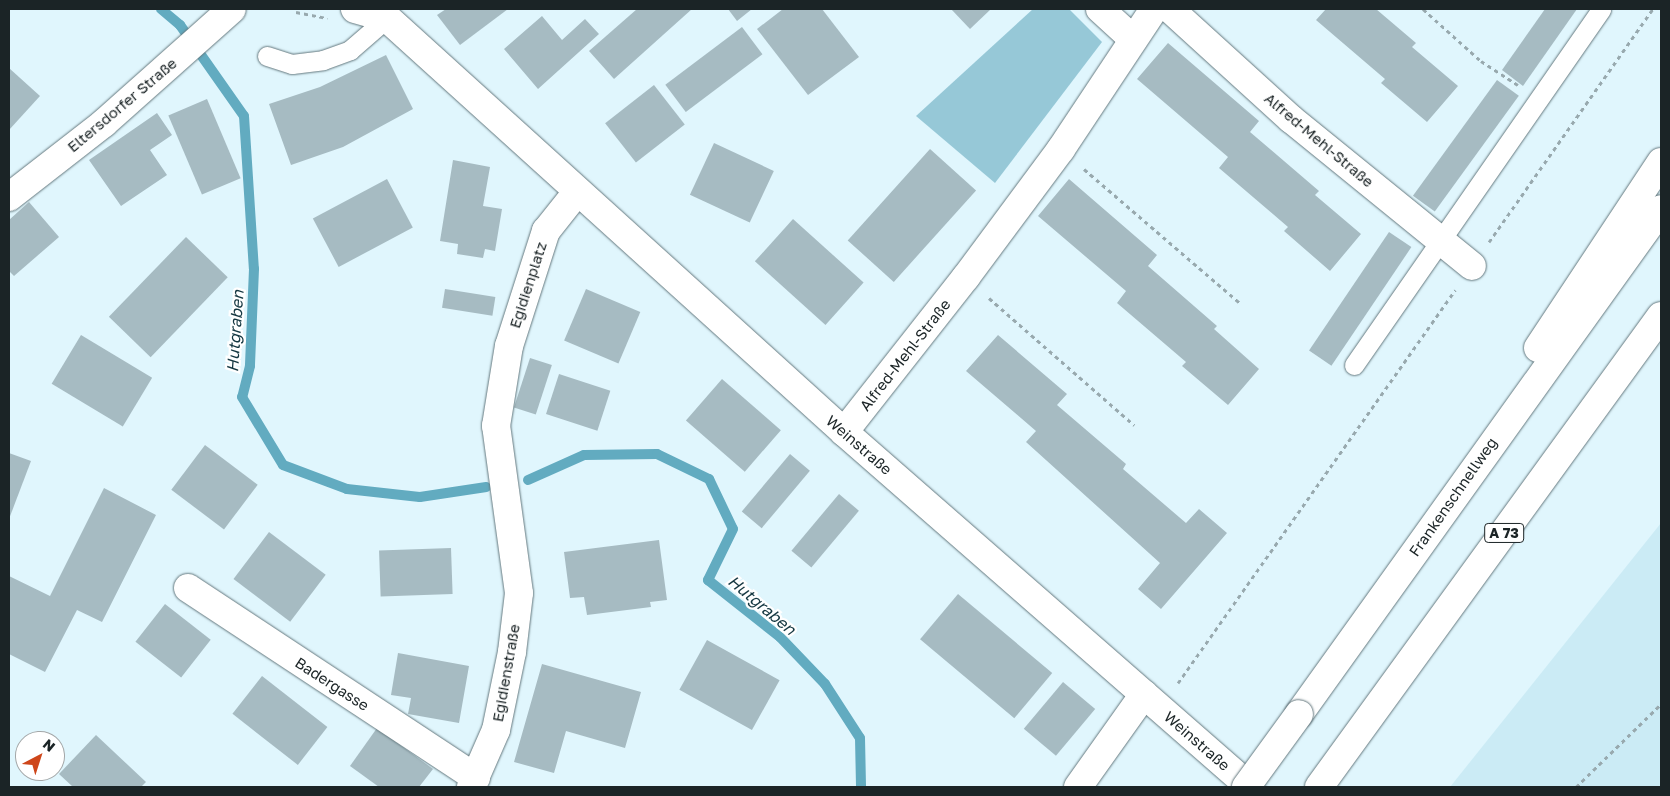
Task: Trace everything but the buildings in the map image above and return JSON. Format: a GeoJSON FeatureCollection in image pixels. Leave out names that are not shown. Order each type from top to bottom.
{"type":"FeatureCollection","features":[{"type":"Feature","properties":{"kind":"main road"},"geometry":{"type":"LineString","coordinates":[[355,9],[384,14],[577,192]]}},
{"type":"Feature","properties":{"kind":"main road"},"geometry":{"type":"LineString","coordinates":[[1100,9],[1133,39]]}},
{"type":"Feature","properties":{"kind":"main road","name":"Alfred-Mehl-Straße"},"geometry":{"type":"LineString","coordinates":[[844,432],[966,278],[1061,149],[1154,9]]}},
{"type":"Feature","properties":{"kind":"main road","name":"Alfred-Mehl-Straße"},"geometry":{"type":"LineString","coordinates":[[1170,9],[1291,119],[1472,266]]}},
{"type":"Feature","properties":{"kind":"main road","name":"Eltersdorfer Straße"},"geometry":{"type":"LineString","coordinates":[[9,197],[104,123],[224,16]]}},
{"type":"Feature","properties":{"kind":"main road"},"geometry":{"type":"LineString","coordinates":[[1483,455],[1522,373],[1661,162]]}},
{"type":"Feature","properties":{"kind":"main road","name":"Weinstraße"},"geometry":{"type":"LineString","coordinates":[[577,192],[844,432],[1250,787]]}},
{"type":"Feature","properties":{"kind":"main road","name":"Egidienplatz"},"geometry":{"type":"LineString","coordinates":[[514,554],[496,426],[509,346],[543,238],[577,192]]}},
{"type":"Feature","properties":{"kind":"main road","name":"Frankenschnellweg"},"geometry":{"type":"LineString","coordinates":[[1246,787],[1661,209]]}},
{"type":"Feature","properties":{"kind":"main road","name":"A 73"},"geometry":{"type":"LineString","coordinates":[[1319,787],[1661,316]]}},
{"type":"Feature","properties":{"kind":"main road","name":"Egidienstraße"},"geometry":{"type":"LineString","coordinates":[[474,783],[496,730],[512,652],[519,593],[514,554]]}},
{"type":"Feature","properties":{"kind":"main road","name":"Badergasse"},"geometry":{"type":"LineString","coordinates":[[188,588],[474,783]]}},
{"type":"Feature","properties":{"kind":"main road"},"geometry":{"type":"LineString","coordinates":[[1078,787],[1152,701]]}},
{"type":"Feature","properties":{"kind":"lane"},"geometry":{"type":"LineString","coordinates":[[1354,365],[1601,9]]}},
{"type":"Feature","properties":{"kind":"lane"},"geometry":{"type":"LineString","coordinates":[[267,56],[292,64],[323,60],[350,50],[384,14]]}},
{"type":"Feature","properties":{"kind":"path"},"geometry":{"type":"LineString","coordinates":[[1423,9],[1481,62],[1538,98]]}},
{"type":"Feature","properties":{"kind":"path"},"geometry":{"type":"LineString","coordinates":[[1152,701],[1472,266],[1652,9]]}},
{"type":"Feature","properties":{"kind":"path"},"geometry":{"type":"LineString","coordinates":[[1061,149],[1242,304]]}},
{"type":"Feature","properties":{"kind":"path"},"geometry":{"type":"LineString","coordinates":[[966,278],[1134,424]]}},
{"type":"Feature","properties":{"kind":"path"},"geometry":{"type":"LineString","coordinates":[[1576,787],[1661,704]]}},
{"type":"Feature","properties":{"kind":"shaded area"},"geometry":{"type":"Polygon","coordinates":[[[1033,9],[1069,9],[1102,42],[995,183],[916,116],[1033,9]]]}},
{"type":"Feature","properties":{"kind":"shaded area"},"geometry":{"type":"Polygon","coordinates":[[[1661,523],[1661,787],[1450,787],[1661,523]]]}},
{"type":"Feature","properties":{"kind":"waterway","name":"Hutgraben"},"geometry":{"type":"LineString","coordinates":[[161,9],[180,25],[244,116],[254,269],[250,366],[242,397],[283,465],[347,489],[420,497],[486,487]]}},
{"type":"Feature","properties":{"kind":"waterway","name":"Hutgraben"},"geometry":{"type":"LineString","coordinates":[[528,480],[584,455],[657,454],[709,479],[733,529],[708,580],[780,637],[825,684],[860,738],[861,787]]}}]}
